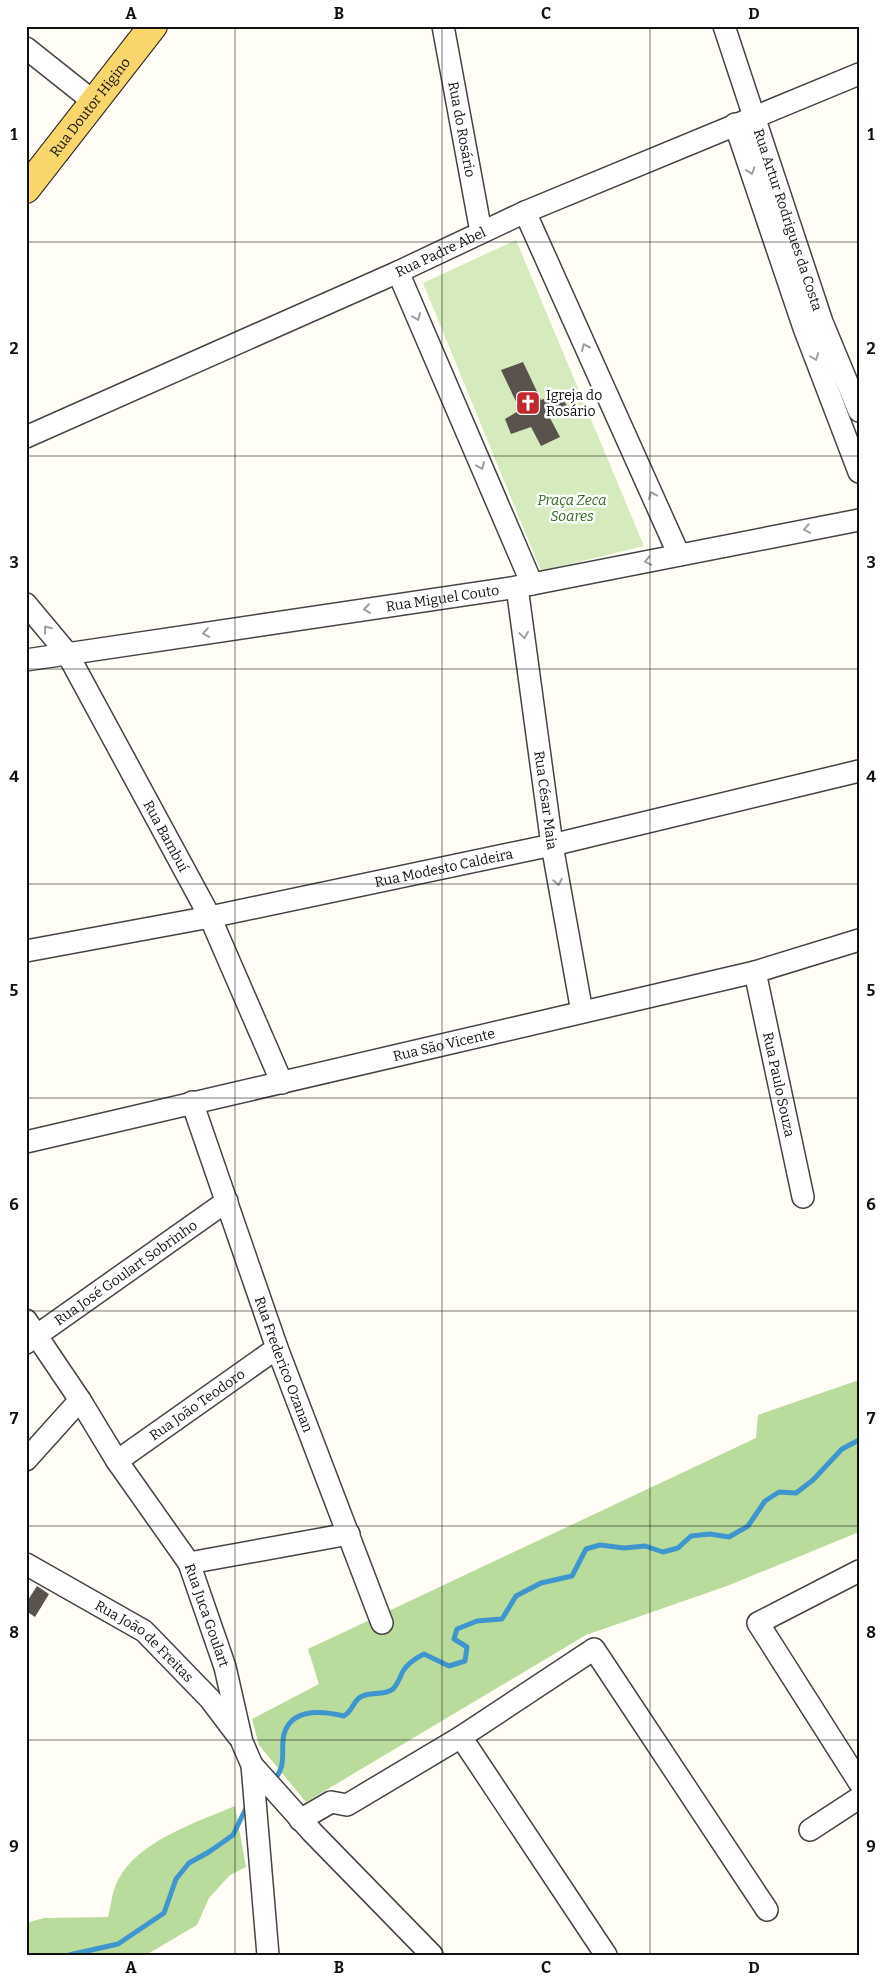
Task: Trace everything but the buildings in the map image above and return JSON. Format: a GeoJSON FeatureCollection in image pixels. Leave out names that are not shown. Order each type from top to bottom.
{"type":"FeatureCollection","features":[{"type":"Feature","properties":{"kind":"main road","name":"Rua Doutor Higino"},"geometry":{"type":"LineString","coordinates":[[26,189],[153,26]]}},
{"type":"Feature","properties":{"kind":"street","name":"Rua do Rosário"},"geometry":{"type":"LineString","coordinates":[[443,26],[481,232]]}},
{"type":"Feature","properties":{"kind":"street","name":"Rua Artur Rodrigues da Costa"},"geometry":{"type":"LineString","coordinates":[[724,26],[744,121],[813,325],[859,472]]}},
{"type":"Feature","properties":{"kind":"street"},"geometry":{"type":"LineString","coordinates":[[26,48],[94,102]]}},
{"type":"Feature","properties":{"kind":"street","name":"Rua Padre Abel"},"geometry":{"type":"LineString","coordinates":[[26,437],[398,272],[525,212],[859,74]]}},
{"type":"Feature","properties":{"kind":"street"},"geometry":{"type":"LineString","coordinates":[[525,212],[679,555]]}},
{"type":"Feature","properties":{"kind":"street"},"geometry":{"type":"LineString","coordinates":[[398,272],[525,585]]}},
{"type":"Feature","properties":{"kind":"street","name":"Rua Artur Rodrigues da Costa"},"geometry":{"type":"LineString","coordinates":[[813,325],[859,410]]}},
{"type":"Feature","properties":{"kind":"street","name":"Rua Miguel Couto"},"geometry":{"type":"LineString","coordinates":[[28,653],[67,654],[525,585],[858,518]]}},
{"type":"Feature","properties":{"kind":"street","name":"Rua César Maia"},"geometry":{"type":"LineString","coordinates":[[525,585],[552,846],[582,1012]]}},
{"type":"Feature","properties":{"kind":"street","name":"Rua Bambuí"},"geometry":{"type":"LineString","coordinates":[[26,604],[67,654],[210,917],[282,1083]]}},
{"type":"Feature","properties":{"kind":"street","name":"Rua Modesto Caldeira"},"geometry":{"type":"LineString","coordinates":[[26,951],[210,917],[552,846],[859,772]]}},
{"type":"Feature","properties":{"kind":"street","name":"Rua São Vicente"},"geometry":{"type":"LineString","coordinates":[[26,1142],[755,972],[858,944]]}},
{"type":"Feature","properties":{"kind":"street","name":"Rua Paulo Souza"},"geometry":{"type":"LineString","coordinates":[[755,972],[803,1197]]}},
{"type":"Feature","properties":{"kind":"street","name":"Rua Frederico Ozanan"},"geometry":{"type":"LineString","coordinates":[[192,1102],[277,1348],[382,1623]]}},
{"type":"Feature","properties":{"kind":"street","name":"Rua José Goulart Sobrinho"},"geometry":{"type":"LineString","coordinates":[[30,1333],[227,1201]]}},
{"type":"Feature","properties":{"kind":"street","name":"Rua Juca Goulart"},"geometry":{"type":"LineString","coordinates":[[30,1333],[80,1400],[117,1461],[189,1563],[225,1667],[242,1742],[252,1765],[268,1955]]}},
{"type":"Feature","properties":{"kind":"street","name":"Rua João Teodoro"},"geometry":{"type":"LineString","coordinates":[[117,1461],[277,1348]]}},
{"type":"Feature","properties":{"kind":"street"},"geometry":{"type":"LineString","coordinates":[[26,1460],[80,1400]]}},
{"type":"Feature","properties":{"kind":"street"},"geometry":{"type":"LineString","coordinates":[[189,1563],[349,1534]]}},
{"type":"Feature","properties":{"kind":"street","name":"Rua João de Freitas"},"geometry":{"type":"LineString","coordinates":[[26,1564],[144,1631],[210,1699],[242,1742]]}},
{"type":"Feature","properties":{"kind":"street"},"geometry":{"type":"LineString","coordinates":[[859,1571],[758,1623],[859,1782]]}},
{"type":"Feature","properties":{"kind":"street"},"geometry":{"type":"LineString","coordinates":[[258,1836],[266,1815],[272,1809],[279,1806],[294,1814],[347,1805],[461,1737],[594,1649],[768,1910]]}},
{"type":"Feature","properties":{"kind":"street"},"geometry":{"type":"LineString","coordinates":[[461,1737],[606,1955]]}},
{"type":"Feature","properties":{"kind":"street"},"geometry":{"type":"LineString","coordinates":[[252,1765],[294,1814],[432,1955]]}},
{"type":"Feature","properties":{"kind":"street"},"geometry":{"type":"LineString","coordinates":[[810,1830],[859,1798]]}},
{"type":"Feature","properties":{"kind":"green space","name":"Praça Zeca Soares"},"geometry":{"type":"Polygon","coordinates":[[[516,240],[644,546],[541,571],[423,283],[516,240]]]}},
{"type":"Feature","properties":{"kind":"green space"},"geometry":{"type":"Polygon","coordinates":[[[859,1380],[859,1532],[727,1586],[586,1635],[306,1802],[259,1745],[252,1719],[319,1684],[308,1649],[756,1438],[758,1415],[859,1380]]]}},
{"type":"Feature","properties":{"kind":"green space"},"geometry":{"type":"Polygon","coordinates":[[[235,1806],[246,1867],[230,1875],[209,1898],[197,1925],[146,1955],[26,1955],[26,1923],[44,1918],[108,1917],[116,1884],[127,1866],[139,1854],[170,1834],[235,1806]]]}},
{"type":"Feature","properties":{"kind":"water"},"geometry":{"type":"Polygon","coordinates":[[[233,1835],[189,1863],[176,1879],[164,1913],[118,1944],[163,1913],[175,1879],[188,1862],[233,1835]]]}},
{"type":"Feature","properties":{"kind":"waterway"},"geometry":{"type":"LineString","coordinates":[[273,1781],[278,1775],[282,1764],[284,1734],[288,1725],[294,1719],[301,1715],[318,1712],[344,1716],[359,1698],[367,1694],[385,1693],[393,1689],[407,1666],[424,1654],[449,1666],[465,1661],[467,1647],[454,1639],[457,1629],[477,1621],[502,1619],[516,1596],[541,1583],[572,1576],[586,1549],[600,1545],[624,1548],[645,1546],[663,1552],[678,1548],[691,1536],[710,1534],[729,1537],[748,1526],[765,1501],[779,1492],[796,1493],[813,1480],[842,1449],[859,1440]]}},
{"type":"Feature","properties":{"kind":"waterway"},"geometry":{"type":"LineString","coordinates":[[69,1955],[118,1944],[164,1913],[176,1879],[189,1863],[233,1835],[248,1804]]}},
{"type":"Feature","properties":{"kind":"place","name":"Igreja do Rosário"},"geometry":{"type":"Point","coordinates":[528,403]}}]}
